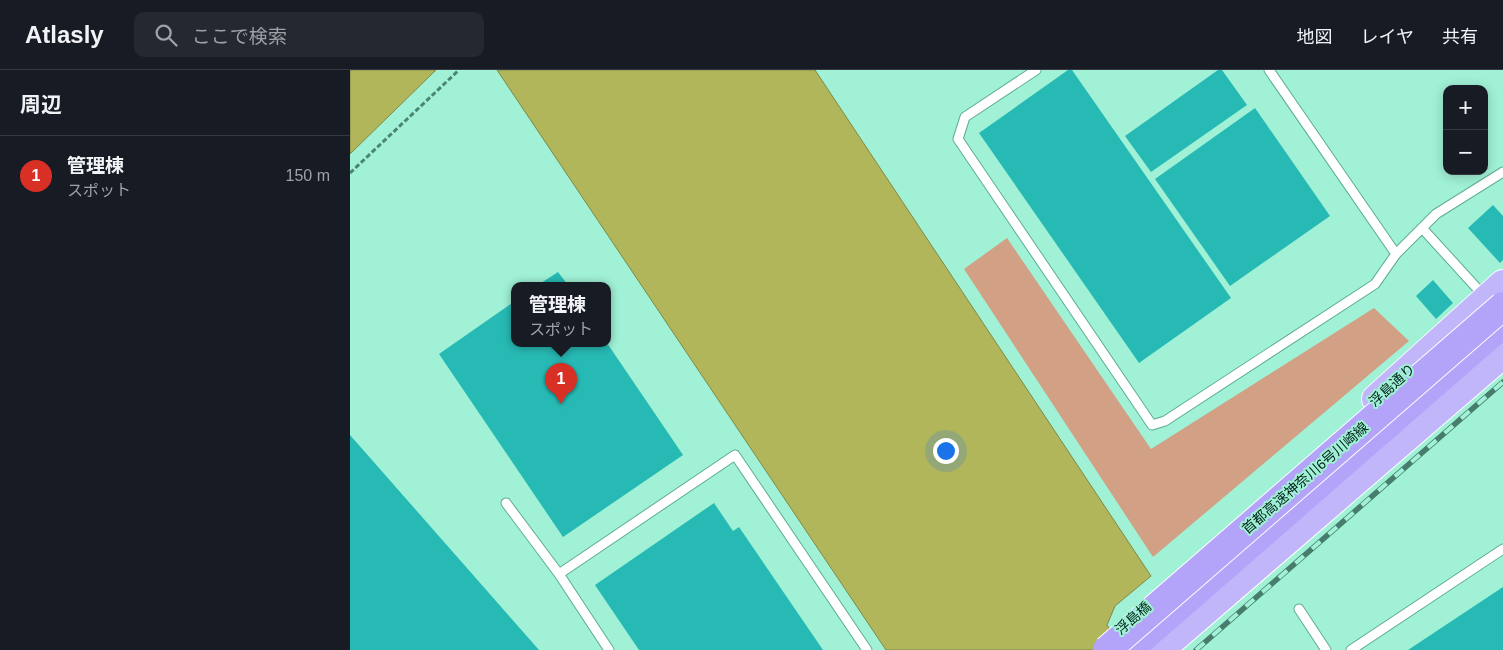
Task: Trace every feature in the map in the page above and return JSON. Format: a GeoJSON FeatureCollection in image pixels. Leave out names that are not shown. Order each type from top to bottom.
{"type":"FeatureCollection","features":[{"type":"Feature","properties":{"kind":"highway","name":"浮島通り"},"geometry":{"type":"LineString","coordinates":[[1170,585],[1499,301]]}},
{"type":"Feature","properties":{"kind":"highway","name":"首都高速神奈川6号川崎線"},"geometry":{"type":"LineString","coordinates":[[1107,650],[1499,301]]}},
{"type":"Feature","properties":{"kind":"highway","name":"首都高速神奈川6号川崎線"},"geometry":{"type":"LineString","coordinates":[[1129,650],[1503,324]]}},
{"type":"Feature","properties":{"kind":"highway"},"geometry":{"type":"LineString","coordinates":[[1160,650],[1503,354]]}},
{"type":"Feature","properties":{"kind":"highway","name":"浮島橋"},"geometry":{"type":"LineString","coordinates":[[1095,650],[1170,585]]}},
{"type":"Feature","properties":{"kind":"lane"},"geometry":{"type":"LineString","coordinates":[[1036,70],[964,116],[958,139],[1152,425],[1165,421],[1375,284],[1396,254],[1436,214],[1503,172]]}},
{"type":"Feature","properties":{"kind":"lane"},"geometry":{"type":"LineString","coordinates":[[1269,70],[1396,254]]}},
{"type":"Feature","properties":{"kind":"lane"},"geometry":{"type":"LineString","coordinates":[[1422,228],[1499,301]]}},
{"type":"Feature","properties":{"kind":"lane"},"geometry":{"type":"LineString","coordinates":[[559,574],[735,456],[867,650]]}},
{"type":"Feature","properties":{"kind":"lane"},"geometry":{"type":"LineString","coordinates":[[506,503],[559,574],[609,650]]}},
{"type":"Feature","properties":{"kind":"lane"},"geometry":{"type":"LineString","coordinates":[[1351,650],[1503,549]]}},
{"type":"Feature","properties":{"kind":"lane"},"geometry":{"type":"LineString","coordinates":[[1299,609],[1326,650]]}},
{"type":"Feature","properties":{"kind":"path"},"geometry":{"type":"LineString","coordinates":[[350,173],[459,70]]}},
{"type":"Feature","properties":{"kind":"shaded area"},"geometry":{"type":"Polygon","coordinates":[[[350,70],[436,70],[350,154],[350,70]]]}},
{"type":"Feature","properties":{"kind":"shaded area"},"geometry":{"type":"Polygon","coordinates":[[[497,70],[815,70],[1151,576],[1115,606],[1107,625],[1123,650],[886,650],[497,70]]]}},
{"type":"Feature","properties":{"kind":"shaded area"},"geometry":{"type":"Polygon","coordinates":[[[1007,238],[1151,449],[1374,308],[1409,341],[1153,557],[964,269],[1007,238]]]}},
{"type":"Feature","properties":{"kind":"building"},"geometry":{"type":"Polygon","coordinates":[[[1068,70],[1072,70],[1231,298],[1139,363],[979,133],[1068,70]]]}},
{"type":"Feature","properties":{"kind":"building"},"geometry":{"type":"Polygon","coordinates":[[[1218,70],[1222,70],[1247,105],[1151,172],[1125,136],[1218,70]]]}},
{"type":"Feature","properties":{"kind":"building"},"geometry":{"type":"Polygon","coordinates":[[[1255,108],[1330,216],[1230,286],[1155,179],[1255,108]]]}},
{"type":"Feature","properties":{"kind":"building"},"geometry":{"type":"Polygon","coordinates":[[[1493,205],[1503,216],[1503,260],[1500,263],[1468,228],[1493,205]]]}},
{"type":"Feature","properties":{"kind":"building"},"geometry":{"type":"Polygon","coordinates":[[[558,272],[566,282],[543,282],[558,272]]]}},
{"type":"Feature","properties":{"kind":"building"},"geometry":{"type":"Polygon","coordinates":[[[1433,280],[1453,303],[1436,319],[1416,296],[1433,280]]]}},
{"type":"Feature","properties":{"kind":"building"},"geometry":{"type":"Polygon","coordinates":[[[511,304],[511,347],[610,347],[683,455],[563,537],[439,354],[511,304]]]}},
{"type":"Feature","properties":{"kind":"building"},"geometry":{"type":"Polygon","coordinates":[[[350,435],[539,650],[350,650],[350,435]]]}},
{"type":"Feature","properties":{"kind":"building"},"geometry":{"type":"Polygon","coordinates":[[[714,503],[733,531],[739,527],[823,650],[639,650],[595,585],[714,503]]]}},
{"type":"Feature","properties":{"kind":"building"},"geometry":{"type":"Polygon","coordinates":[[[1503,587],[1503,650],[1408,650],[1503,587]]]}},
{"type":"Feature","properties":{"kind":"railway"},"geometry":{"type":"LineString","coordinates":[[1196,650],[1503,382]]}},
{"type":"Feature","properties":{"kind":"place","name":"管理棟"},"geometry":{"type":"Point","coordinates":[561,404]}}]}
